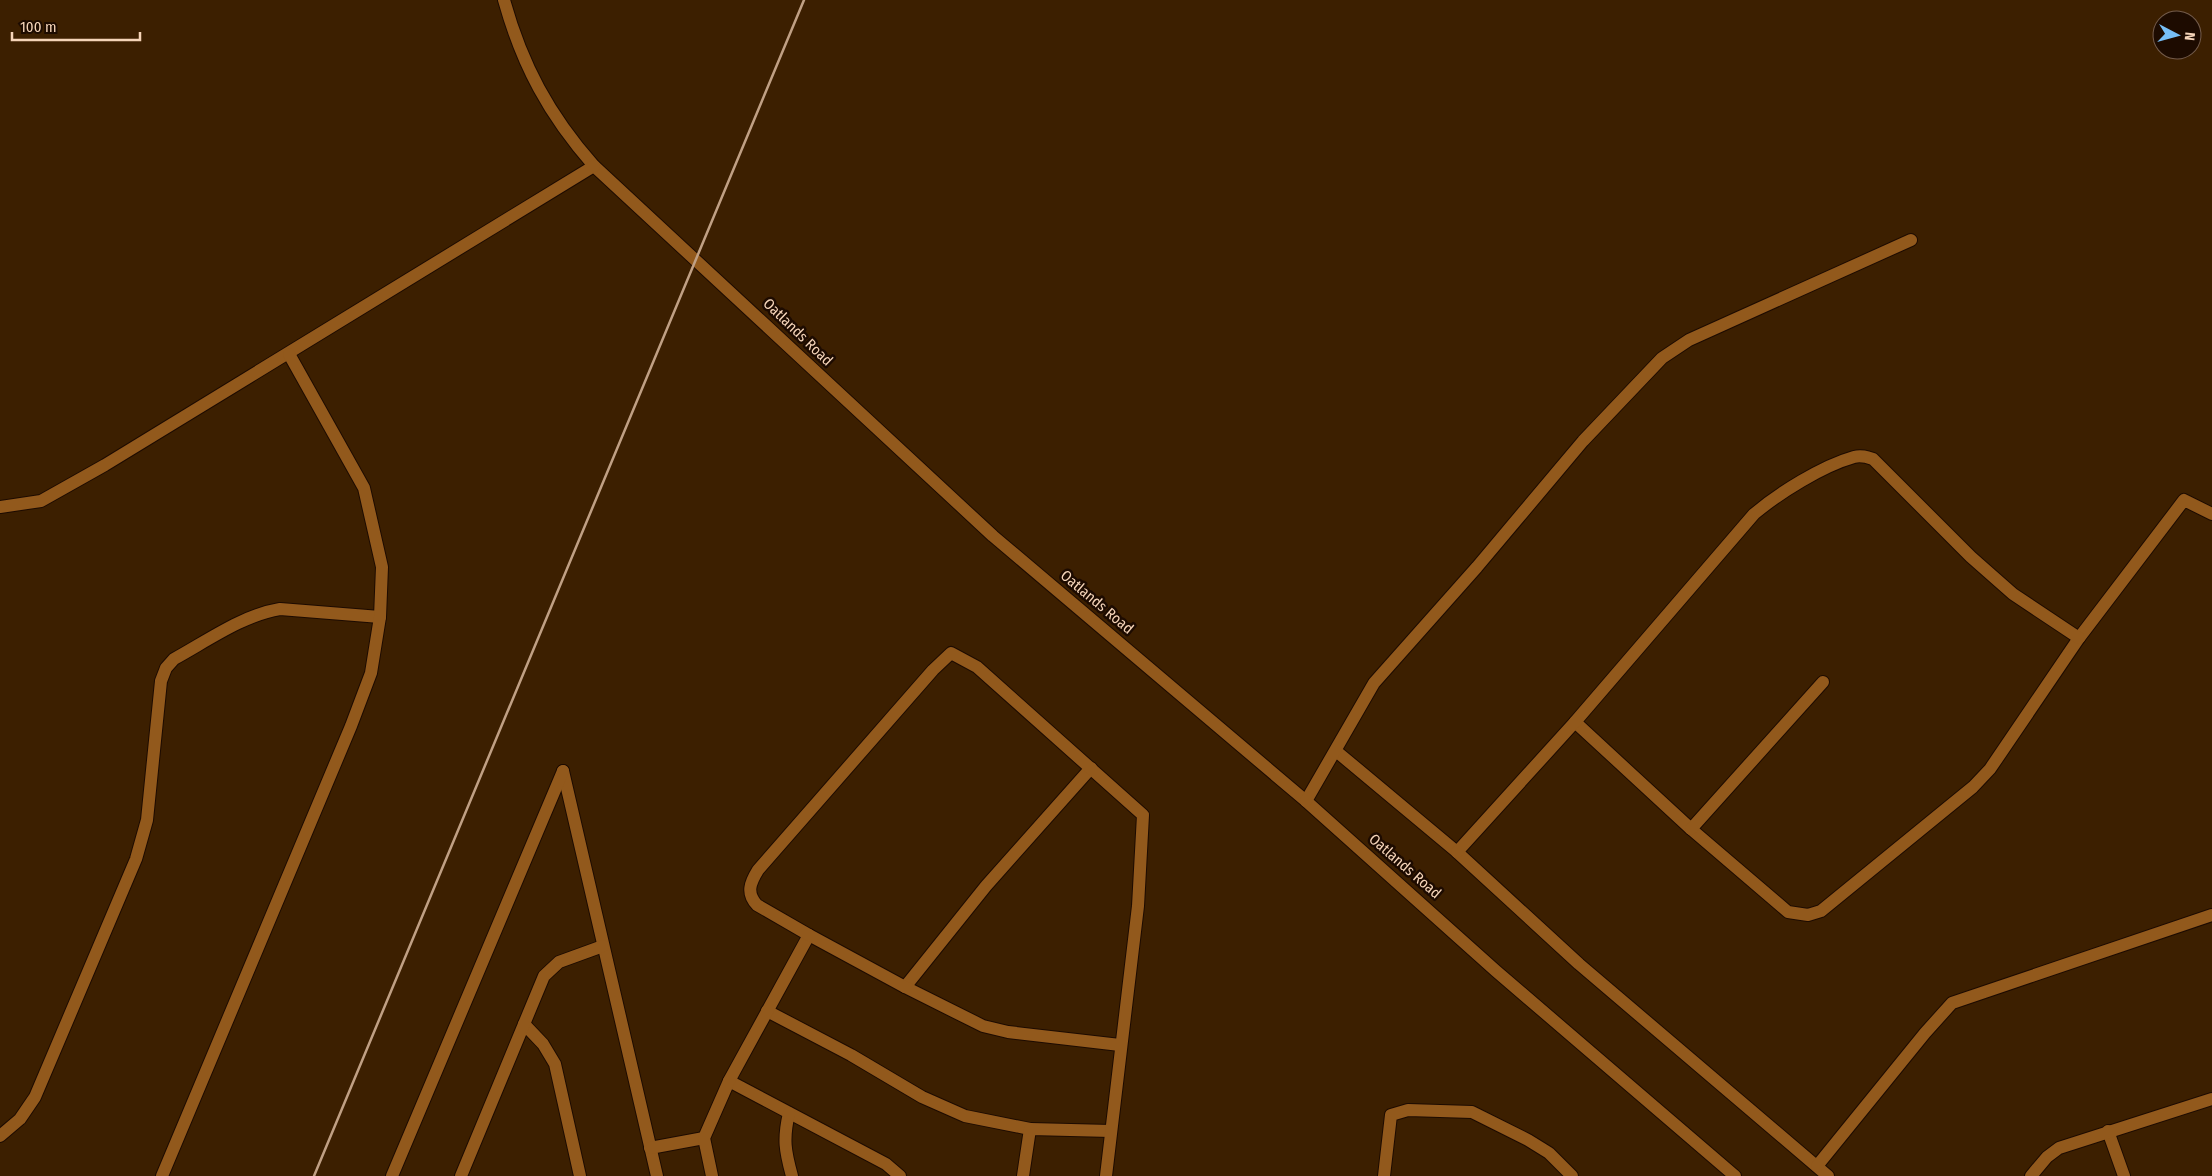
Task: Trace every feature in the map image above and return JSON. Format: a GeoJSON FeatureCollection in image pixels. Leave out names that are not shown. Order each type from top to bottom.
{"type":"FeatureCollection","features":[{"type":"Feature","properties":{"kind":"street","name":"Oatlands Road"},"geometry":{"type":"LineString","coordinates":[[504,0],[522,54],[536,86],[554,116],[594,166],[993,536],[1306,801],[1496,971],[1735,1176]]}},
{"type":"Feature","properties":{"kind":"street"},"geometry":{"type":"LineString","coordinates":[[0,507],[41,501],[288,354],[594,166]]}},
{"type":"Feature","properties":{"kind":"street"},"geometry":{"type":"LineString","coordinates":[[1306,801],[1374,683],[1477,567],[1583,441],[1662,358],[1689,340],[1815,285],[1911,240]]}},
{"type":"Feature","properties":{"kind":"street"},"geometry":{"type":"LineString","coordinates":[[162,1176],[351,726],[371,673],[380,617],[382,567],[364,488],[288,354]]}},
{"type":"Feature","properties":{"kind":"street"},"geometry":{"type":"LineString","coordinates":[[1456,852],[1574,722],[1754,514],[1775,497],[1809,478],[1854,457],[1873,459],[1970,557],[2013,594],[2079,638]]}},
{"type":"Feature","properties":{"kind":"street"},"geometry":{"type":"LineString","coordinates":[[1574,722],[1691,829],[1788,912],[1808,916],[1821,911],[1973,787],[1990,769],[2079,638],[2184,500],[2212,514]]}},
{"type":"Feature","properties":{"kind":"street"},"geometry":{"type":"LineString","coordinates":[[0,1136],[20,1119],[35,1097],[136,859],[147,820],[159,695],[166,668],[174,660],[252,617],[266,612],[280,609],[380,617]]}},
{"type":"Feature","properties":{"kind":"street"},"geometry":{"type":"LineString","coordinates":[[1106,1176],[1120,1045],[1138,906],[1143,814],[977,667],[951,653],[933,670],[753,878],[749,892],[757,905],[809,936],[965,1018],[996,1029],[1120,1045]]}},
{"type":"Feature","properties":{"kind":"street"},"geometry":{"type":"LineString","coordinates":[[1691,829],[1823,682]]}},
{"type":"Feature","properties":{"kind":"street"},"geometry":{"type":"LineString","coordinates":[[1336,751],[1456,852],[1579,964],[1828,1176]]}},
{"type":"Feature","properties":{"kind":"street"},"geometry":{"type":"LineString","coordinates":[[905,987],[986,886],[1091,768]]}},
{"type":"Feature","properties":{"kind":"street"},"geometry":{"type":"LineString","coordinates":[[392,1176],[563,771],[656,1176]]}},
{"type":"Feature","properties":{"kind":"street"},"geometry":{"type":"LineString","coordinates":[[1817,1166],[1925,1033],[1952,1003],[2212,915]]}},
{"type":"Feature","properties":{"kind":"street"},"geometry":{"type":"LineString","coordinates":[[712,1176],[704,1138],[729,1081],[809,936]]}},
{"type":"Feature","properties":{"kind":"street"},"geometry":{"type":"LineString","coordinates":[[461,1176],[544,976],[551,968],[564,960],[603,946]]}},
{"type":"Feature","properties":{"kind":"street"},"geometry":{"type":"LineString","coordinates":[[767,1011],[922,1097],[965,1116],[1030,1129],[1111,1131]]}},
{"type":"Feature","properties":{"kind":"street"},"geometry":{"type":"LineString","coordinates":[[524,1024],[543,1044],[555,1064],[580,1176]]}},
{"type":"Feature","properties":{"kind":"street"},"geometry":{"type":"LineString","coordinates":[[729,1081],[886,1164],[900,1176]]}},
{"type":"Feature","properties":{"kind":"street"},"geometry":{"type":"LineString","coordinates":[[2031,1176],[2047,1157],[2059,1148],[2212,1099]]}},
{"type":"Feature","properties":{"kind":"street"},"geometry":{"type":"LineString","coordinates":[[1384,1176],[1391,1115],[1408,1110],[1472,1112],[1528,1140],[1549,1153],[1572,1176]]}},
{"type":"Feature","properties":{"kind":"street"},"geometry":{"type":"LineString","coordinates":[[789,1113],[784,1133],[784,1145],[792,1176]]}},
{"type":"Feature","properties":{"kind":"street"},"geometry":{"type":"LineString","coordinates":[[1023,1176],[1030,1129]]}},
{"type":"Feature","properties":{"kind":"street"},"geometry":{"type":"LineString","coordinates":[[2108,1131],[2124,1176]]}},
{"type":"Feature","properties":{"kind":"street"},"geometry":{"type":"LineString","coordinates":[[650,1148],[704,1138]]}},
{"type":"Feature","properties":{"kind":"railway"},"geometry":{"type":"LineString","coordinates":[[314,1176],[804,0]]}}]}
